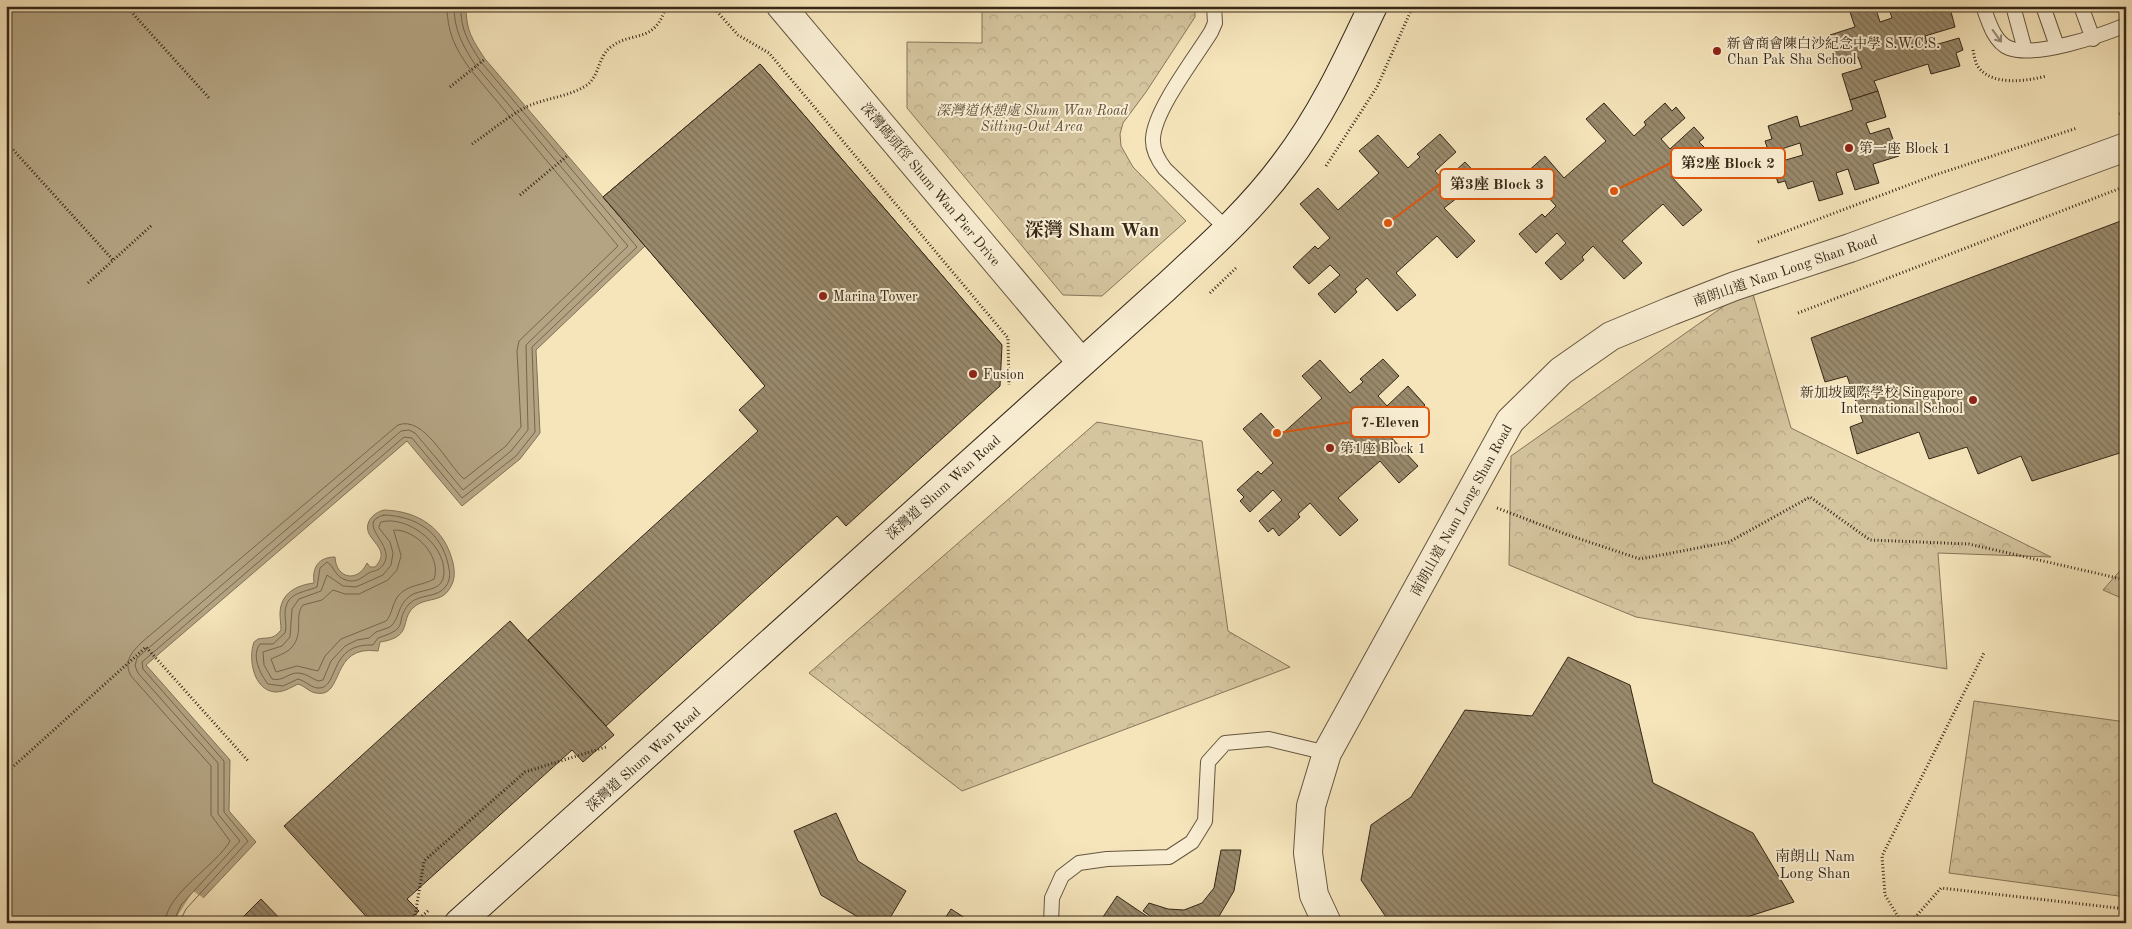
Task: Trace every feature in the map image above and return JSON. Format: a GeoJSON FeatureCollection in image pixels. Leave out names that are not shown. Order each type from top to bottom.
{"type":"FeatureCollection","features":[{"type":"Feature","properties":{"kind":"street","name":"深灣碼頭徑 Shum Wan Pier Drive"},"geometry":{"type":"LineString","coordinates":[[781,6],[1081,362]]}},
{"type":"Feature","properties":{"kind":"street","name":"深灣道 Shum Wan Road"},"geometry":{"type":"LineString","coordinates":[[459,923],[1081,362],[1166,288],[1227,229],[1263,192],[1304,137],[1339,76],[1373,6]]}},
{"type":"Feature","properties":{"kind":"street","name":"南朗山道 Nam Long Shan Road"},"geometry":{"type":"LineString","coordinates":[[1327,923],[1314,895],[1308,853],[1311,806],[1327,753],[1510,421],[1561,371],[1611,336],[1735,286],[1850,248],[2126,147]]}},
{"type":"Feature","properties":{"kind":"lane"},"geometry":{"type":"LineString","coordinates":[[1214,6],[1215,23],[1211,32],[1160,116],[1153,139],[1158,160],[1227,229]]}},
{"type":"Feature","properties":{"kind":"lane"},"geometry":{"type":"LineString","coordinates":[[1983,6],[1989,24],[1998,40],[2008,48],[2025,50],[2093,39],[2126,25]]}},
{"type":"Feature","properties":{"kind":"lane"},"geometry":{"type":"LineString","coordinates":[[2013,6],[2025,50]]}},
{"type":"Feature","properties":{"kind":"lane"},"geometry":{"type":"LineString","coordinates":[[2043,6],[2057,46]]}},
{"type":"Feature","properties":{"kind":"lane"},"geometry":{"type":"LineString","coordinates":[[2080,6],[2093,39]]}},
{"type":"Feature","properties":{"kind":"lane"},"geometry":{"type":"LineString","coordinates":[[1051,923],[1052,898],[1062,876],[1079,862],[1107,858],[1169,857],[1192,842],[1205,821],[1208,762],[1225,744],[1269,739],[1327,753]]}},
{"type":"Feature","properties":{"kind":"path"},"geometry":{"type":"LineString","coordinates":[[126,6],[210,99]]}},
{"type":"Feature","properties":{"kind":"path"},"geometry":{"type":"LineString","coordinates":[[472,144],[527,107],[580,89],[589,83],[596,76],[603,56],[610,47],[650,31],[658,24],[666,6]]}},
{"type":"Feature","properties":{"kind":"path"},"geometry":{"type":"LineString","coordinates":[[712,6],[738,35],[769,53],[1008,338]]}},
{"type":"Feature","properties":{"kind":"path"},"geometry":{"type":"LineString","coordinates":[[450,87],[485,59]]}},
{"type":"Feature","properties":{"kind":"path"},"geometry":{"type":"LineString","coordinates":[[6,142],[113,260]]}},
{"type":"Feature","properties":{"kind":"path"},"geometry":{"type":"LineString","coordinates":[[520,195],[567,156]]}},
{"type":"Feature","properties":{"kind":"path"},"geometry":{"type":"LineString","coordinates":[[1798,313],[2126,186]]}},
{"type":"Feature","properties":{"kind":"path"},"geometry":{"type":"LineString","coordinates":[[88,283],[152,225]]}},
{"type":"Feature","properties":{"kind":"path"},"geometry":{"type":"LineString","coordinates":[[1468,497],[1568,535],[1640,559],[1729,542],[1810,497],[1870,540],[1969,544],[2126,580]]}},
{"type":"Feature","properties":{"kind":"path"},"geometry":{"type":"LineString","coordinates":[[6,773],[146,647],[249,762]]}},
{"type":"Feature","properties":{"kind":"path"},"geometry":{"type":"LineString","coordinates":[[1902,923],[1885,895],[1882,856],[1984,653]]}},
{"type":"Feature","properties":{"kind":"path"},"geometry":{"type":"LineString","coordinates":[[414,923],[424,861],[525,772],[611,745]]}},
{"type":"Feature","properties":{"kind":"path"},"geometry":{"type":"LineString","coordinates":[[1910,923],[1941,888],[2126,909]]}},
{"type":"Feature","properties":{"kind":"green space","name":"深灣道休憩處 Shum Wan Road Sitting-Out Area"},"geometry":{"type":"Polygon","coordinates":[[[982,6],[1195,8],[1195,17],[1146,92],[1123,123],[1120,134],[1121,146],[1133,167],[1186,221],[1102,296],[1063,295],[907,108],[907,42],[982,43],[982,6]]]}},
{"type":"Feature","properties":{"kind":"green space"},"geometry":{"type":"Polygon","coordinates":[[[1751,287],[1791,428],[2051,557],[1938,553],[1947,669],[1636,617],[1509,565],[1511,456],[1751,287]]]}},
{"type":"Feature","properties":{"kind":"green space"},"geometry":{"type":"Polygon","coordinates":[[[1097,422],[1202,441],[1228,631],[1290,667],[962,791],[809,673],[1097,422]]]}},
{"type":"Feature","properties":{"kind":"green space"},"geometry":{"type":"Polygon","coordinates":[[[2126,564],[2126,600],[2103,590],[2126,564]]]}},
{"type":"Feature","properties":{"kind":"green space"},"geometry":{"type":"Polygon","coordinates":[[[1974,701],[2126,722],[2126,897],[1949,873],[1974,701]]]}},
{"type":"Feature","properties":{"kind":"water"},"geometry":{"type":"Polygon","coordinates":[[[6,6],[466,6],[467,22],[471,34],[485,59],[645,246],[536,350],[540,433],[520,459],[462,506],[407,441],[146,665],[230,760],[229,811],[256,842],[190,912],[183,923],[6,923],[6,6]]]}},
{"type":"Feature","properties":{"kind":"water"},"geometry":{"type":"Polygon","coordinates":[[[384,510],[396,511],[419,518],[437,531],[444,540],[454,570],[453,582],[447,593],[414,607],[407,617],[402,632],[391,640],[380,642],[378,651],[362,651],[352,655],[344,663],[331,688],[325,693],[316,693],[298,684],[287,690],[275,692],[262,686],[254,672],[252,649],[254,642],[258,639],[273,637],[281,630],[281,607],[286,595],[296,588],[314,583],[315,568],[324,559],[335,557],[339,570],[348,576],[358,574],[367,563],[370,567],[375,567],[381,558],[381,551],[368,533],[368,524],[372,517],[384,510]]]}},
{"type":"Feature","properties":{"kind":"pier"},"geometry":{"type":"Polygon","coordinates":[[[193,891],[205,899],[186,923],[173,923],[193,891]]]}},
{"type":"Feature","properties":{"kind":"building"},"geometry":{"type":"Polygon","coordinates":[[[1858,6],[1875,6],[1880,22],[1892,18],[1888,6],[1914,6],[1915,9],[1925,6],[1941,6],[1943,11],[1950,8],[1955,27],[1925,36],[1928,47],[1959,38],[1963,50],[1956,53],[1960,66],[1931,74],[1928,64],[1874,81],[1878,91],[1850,100],[1842,74],[1862,68],[1858,57],[1838,63],[1830,35],[1855,27],[1849,9],[1858,6]]]}},
{"type":"Feature","properties":{"kind":"building","name":"Marina Tower"},"geometry":{"type":"Polygon","coordinates":[[[760,64],[1002,345],[845,479],[603,197],[760,64]]]}},
{"type":"Feature","properties":{"kind":"building","name":"Marina Tower"},"geometry":{"type":"Polygon","coordinates":[[[760,64],[1002,345],[1000,386],[846,526],[837,516],[606,726],[528,640],[758,431],[739,410],[765,386],[603,197],[760,64]]]}},
{"type":"Feature","properties":{"kind":"building","name":"第一座 Block 1"},"geometry":{"type":"Polygon","coordinates":[[[1878,91],[1886,117],[1866,123],[1870,134],[1889,128],[1899,156],[1873,164],[1879,183],[1855,190],[1848,169],[1836,173],[1843,194],[1819,201],[1813,181],[1788,189],[1785,181],[1778,183],[1772,164],[1803,155],[1800,143],[1769,153],[1765,141],[1772,139],[1768,126],[1797,116],[1800,127],[1853,110],[1850,100],[1878,91]]]}},
{"type":"Feature","properties":{"kind":"building"},"geometry":{"type":"Polygon","coordinates":[[[1604,103],[1634,136],[1646,125],[1644,122],[1665,103],[1672,111],[1676,107],[1685,118],[1661,139],[1670,149],[1694,127],[1704,138],[1699,142],[1706,149],[1685,168],[1683,165],[1671,176],[1702,210],[1683,226],[1663,204],[1622,241],[1642,263],[1624,279],[1593,246],[1582,257],[1584,260],[1561,280],[1545,263],[1566,243],[1557,233],[1536,253],[1519,234],[1542,214],[1545,217],[1556,206],[1526,173],[1545,156],[1564,178],[1606,141],[1586,119],[1604,103]]]}},
{"type":"Feature","properties":{"kind":"building"},"geometry":{"type":"Polygon","coordinates":[[[1440,134],[1456,152],[1435,171],[1444,181],[1465,162],[1482,180],[1459,200],[1457,198],[1444,208],[1475,241],[1457,258],[1437,236],[1396,273],[1416,295],[1397,311],[1367,278],[1355,289],[1357,292],[1335,313],[1318,294],[1340,275],[1330,265],[1309,284],[1293,267],[1315,246],[1318,249],[1330,238],[1300,204],[1318,188],[1338,210],[1379,173],[1359,151],[1378,135],[1408,168],[1420,157],[1417,154],[1440,134]]]}},
{"type":"Feature","properties":{"kind":"building","name":"新加坡國際學校 Singapore International School"},"geometry":{"type":"Polygon","coordinates":[[[2126,219],[2126,451],[2032,481],[2021,456],[1978,474],[1967,447],[1929,459],[1919,432],[1857,454],[1850,427],[1863,422],[1847,376],[1825,382],[1811,338],[2126,219]]]}},
{"type":"Feature","properties":{"kind":"building","name":"第1座 Block 1"},"geometry":{"type":"Polygon","coordinates":[[[1383,359],[1399,376],[1378,396],[1387,406],[1408,386],[1425,405],[1402,425],[1399,422],[1387,433],[1418,466],[1399,483],[1380,461],[1338,498],[1358,520],[1340,536],[1310,503],[1298,514],[1300,517],[1279,536],[1273,528],[1268,532],[1259,521],[1282,500],[1273,490],[1250,512],[1240,501],[1244,497],[1237,490],[1258,471],[1261,474],[1273,463],[1243,429],[1261,413],[1281,435],[1322,398],[1302,376],[1320,360],[1350,393],[1363,382],[1360,379],[1383,359]]]}},
{"type":"Feature","properties":{"kind":"building"},"geometry":{"type":"Polygon","coordinates":[[[510,621],[614,735],[583,762],[572,750],[407,899],[419,911],[406,923],[372,923],[284,826],[510,621]]]}},
{"type":"Feature","properties":{"kind":"building"},"geometry":{"type":"Polygon","coordinates":[[[1568,657],[1630,685],[1653,783],[1753,833],[1794,902],[1728,923],[1390,923],[1361,880],[1371,825],[1411,797],[1465,710],[1532,716],[1568,657]]]}},
{"type":"Feature","properties":{"kind":"building"},"geometry":{"type":"Polygon","coordinates":[[[836,813],[858,861],[906,891],[887,923],[868,923],[821,895],[794,831],[836,813]]]}},
{"type":"Feature","properties":{"kind":"building"},"geometry":{"type":"Polygon","coordinates":[[[1221,850],[1241,850],[1234,891],[1215,923],[1160,923],[1143,911],[1149,903],[1168,909],[1184,910],[1202,903],[1214,888],[1221,850]]]}},
{"type":"Feature","properties":{"kind":"building"},"geometry":{"type":"Polygon","coordinates":[[[1117,896],[1157,923],[1099,923],[1117,896]]]}},
{"type":"Feature","properties":{"kind":"building"},"geometry":{"type":"Polygon","coordinates":[[[261,899],[284,923],[237,923],[261,899]]]}},
{"type":"Feature","properties":{"kind":"building"},"geometry":{"type":"Polygon","coordinates":[[[951,909],[973,923],[942,923],[951,909]]]}},
{"type":"Feature","properties":{"kind":"place","name":"新會商會陳白沙紀念中學 S.W.C.S. Chan Pak Sha School"},"geometry":{"type":"Point","coordinates":[1717,51]}},
{"type":"Feature","properties":{"kind":"place","name":"第一座 Block 1"},"geometry":{"type":"Point","coordinates":[1849,148]}},
{"type":"Feature","properties":{"kind":"place","name":"第2座 Block 2"},"geometry":{"type":"Point","coordinates":[1614,191]}},
{"type":"Feature","properties":{"kind":"place","name":"第3座 Block 3"},"geometry":{"type":"Point","coordinates":[1388,223]}},
{"type":"Feature","properties":{"kind":"place","name":"Marina Tower"},"geometry":{"type":"Point","coordinates":[823,296]}},
{"type":"Feature","properties":{"kind":"place","name":"Fusion"},"geometry":{"type":"Point","coordinates":[973,374]}},
{"type":"Feature","properties":{"kind":"place","name":"新加坡國際學校 Singapore International School"},"geometry":{"type":"Point","coordinates":[1973,400]}},
{"type":"Feature","properties":{"kind":"place","name":"7-Eleven"},"geometry":{"type":"Point","coordinates":[1277,433]}},
{"type":"Feature","properties":{"kind":"place","name":"第1座 Block 1"},"geometry":{"type":"Point","coordinates":[1330,448]}},
{"type":"Feature","properties":{"kind":"district","name":"深灣 Sham Wan"},"geometry":{"type":"Point","coordinates":[1092,229]}},
{"type":"Feature","properties":{"kind":"district","name":"南朗山 Nam Long Shan"},"geometry":{"type":"Point","coordinates":[1815,864]}}]}
